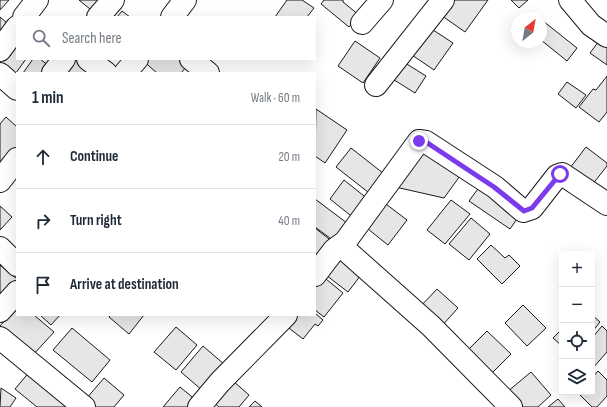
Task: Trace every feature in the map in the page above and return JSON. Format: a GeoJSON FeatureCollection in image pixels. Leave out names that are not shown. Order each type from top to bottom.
{"type":"FeatureCollection","features":[{"type":"Feature","properties":{"kind":"street"},"geometry":{"type":"LineString","coordinates":[[99,16],[113,0]]}},
{"type":"Feature","properties":{"kind":"street"},"geometry":{"type":"LineString","coordinates":[[173,16],[185,0]]}},
{"type":"Feature","properties":{"kind":"street"},"geometry":{"type":"LineString","coordinates":[[362,23],[382,0]]}},
{"type":"Feature","properties":{"kind":"street"},"geometry":{"type":"LineString","coordinates":[[376,85],[442,0]]}},
{"type":"Feature","properties":{"kind":"street"},"geometry":{"type":"LineString","coordinates":[[570,0],[579,13],[605,32]]}},
{"type":"Feature","properties":{"kind":"street"},"geometry":{"type":"LineString","coordinates":[[0,50],[16,28]]}},
{"type":"Feature","properties":{"kind":"street"},"geometry":{"type":"LineString","coordinates":[[53,72],[63,60]]}},
{"type":"Feature","properties":{"kind":"street"},"geometry":{"type":"LineString","coordinates":[[89,60],[105,72]]}},
{"type":"Feature","properties":{"kind":"street"},"geometry":{"type":"LineString","coordinates":[[126,72],[136,60]]}},
{"type":"Feature","properties":{"kind":"street"},"geometry":{"type":"LineString","coordinates":[[192,60],[207,72]]}},
{"type":"Feature","properties":{"kind":"street"},"geometry":{"type":"LineString","coordinates":[[0,74],[16,88]]}},
{"type":"Feature","properties":{"kind":"street"},"geometry":{"type":"LineString","coordinates":[[316,275],[334,250],[341,246],[416,144],[422,140],[494,187],[524,211],[532,208],[557,176],[562,174],[606,202]]}},
{"type":"Feature","properties":{"kind":"street"},"geometry":{"type":"LineString","coordinates":[[0,181],[16,160]]}},
{"type":"Feature","properties":{"kind":"street"},"geometry":{"type":"LineString","coordinates":[[341,246],[442,337],[511,407]]}},
{"type":"Feature","properties":{"kind":"street"},"geometry":{"type":"LineString","coordinates":[[0,248],[16,264]]}},
{"type":"Feature","properties":{"kind":"street"},"geometry":{"type":"LineString","coordinates":[[199,407],[220,382],[285,316]]}},
{"type":"Feature","properties":{"kind":"street"},"geometry":{"type":"LineString","coordinates":[[0,338],[79,405]]}},
{"type":"Feature","properties":{"kind":"building"},"geometry":{"type":"Polygon","coordinates":[[[0,0],[9,0],[0,10],[0,0]]]}},
{"type":"Feature","properties":{"kind":"building"},"geometry":{"type":"Polygon","coordinates":[[[79,0],[101,0],[96,14],[79,0]]]}},
{"type":"Feature","properties":{"kind":"building"},"geometry":{"type":"Polygon","coordinates":[[[287,0],[302,0],[314,8],[308,16],[276,16],[287,0]]]}},
{"type":"Feature","properties":{"kind":"building"},"geometry":{"type":"Polygon","coordinates":[[[324,0],[343,0],[343,2],[359,15],[349,27],[321,4],[324,0]]]}},
{"type":"Feature","properties":{"kind":"building"},"geometry":{"type":"Polygon","coordinates":[[[447,0],[488,0],[465,32],[438,13],[447,0]]]}},
{"type":"Feature","properties":{"kind":"building"},"geometry":{"type":"Polygon","coordinates":[[[511,0],[528,0],[519,8],[511,0]]]}},
{"type":"Feature","properties":{"kind":"building"},"geometry":{"type":"Polygon","coordinates":[[[122,11],[129,16],[118,16],[122,11]]]}},
{"type":"Feature","properties":{"kind":"building"},"geometry":{"type":"Polygon","coordinates":[[[0,17],[13,28],[0,43],[0,17]]]}},
{"type":"Feature","properties":{"kind":"building"},"geometry":{"type":"Polygon","coordinates":[[[547,24],[577,48],[567,61],[547,45],[547,24]]]}},
{"type":"Feature","properties":{"kind":"building"},"geometry":{"type":"Polygon","coordinates":[[[427,26],[453,43],[434,70],[409,53],[427,26]]]}},
{"type":"Feature","properties":{"kind":"building"},"geometry":{"type":"Polygon","coordinates":[[[602,37],[607,41],[607,65],[590,53],[602,37]]]}},
{"type":"Feature","properties":{"kind":"building"},"geometry":{"type":"Polygon","coordinates":[[[16,41],[16,60],[25,60],[13,77],[0,67],[0,57],[16,41]]]}},
{"type":"Feature","properties":{"kind":"building"},"geometry":{"type":"Polygon","coordinates":[[[355,41],[380,58],[363,83],[338,66],[355,41]]]}},
{"type":"Feature","properties":{"kind":"building"},"geometry":{"type":"Polygon","coordinates":[[[32,60],[41,60],[53,69],[51,72],[24,72],[32,60]]]}},
{"type":"Feature","properties":{"kind":"building"},"geometry":{"type":"Polygon","coordinates":[[[69,60],[84,60],[99,72],[65,72],[69,60]]]}},
{"type":"Feature","properties":{"kind":"building"},"geometry":{"type":"Polygon","coordinates":[[[142,60],[179,60],[187,66],[182,72],[156,72],[142,60]]]}},
{"type":"Feature","properties":{"kind":"building"},"geometry":{"type":"Polygon","coordinates":[[[402,61],[426,76],[415,93],[391,78],[402,61]]]}},
{"type":"Feature","properties":{"kind":"building"},"geometry":{"type":"Polygon","coordinates":[[[607,76],[607,112],[599,122],[579,107],[593,89],[596,90],[607,76]]]}},
{"type":"Feature","properties":{"kind":"building"},"geometry":{"type":"Polygon","coordinates":[[[567,82],[586,95],[576,108],[558,94],[567,82]]]}},
{"type":"Feature","properties":{"kind":"building"},"geometry":{"type":"Polygon","coordinates":[[[316,109],[347,130],[325,163],[316,157],[316,109]]]}},
{"type":"Feature","properties":{"kind":"building"},"geometry":{"type":"Polygon","coordinates":[[[6,117],[16,126],[16,153],[0,164],[0,124],[6,117]]]}},
{"type":"Feature","properties":{"kind":"building"},"geometry":{"type":"Polygon","coordinates":[[[420,145],[460,176],[444,198],[391,186],[420,145]]]}},
{"type":"Feature","properties":{"kind":"building"},"geometry":{"type":"Polygon","coordinates":[[[586,147],[607,163],[607,166],[592,185],[570,168],[586,147]]]}},
{"type":"Feature","properties":{"kind":"building"},"geometry":{"type":"Polygon","coordinates":[[[351,148],[388,177],[373,196],[336,167],[351,148]]]}},
{"type":"Feature","properties":{"kind":"building"},"geometry":{"type":"Polygon","coordinates":[[[344,180],[369,200],[355,219],[330,199],[344,180]]]}},
{"type":"Feature","properties":{"kind":"building"},"geometry":{"type":"Polygon","coordinates":[[[480,186],[521,213],[510,229],[469,201],[480,186]]]}},
{"type":"Feature","properties":{"kind":"building"},"geometry":{"type":"Polygon","coordinates":[[[316,200],[347,223],[334,241],[316,228],[316,200]]]}},
{"type":"Feature","properties":{"kind":"building"},"geometry":{"type":"Polygon","coordinates":[[[451,200],[470,214],[445,244],[427,230],[451,200]]]}},
{"type":"Feature","properties":{"kind":"building"},"geometry":{"type":"Polygon","coordinates":[[[382,201],[407,220],[388,245],[363,225],[382,201]]]}},
{"type":"Feature","properties":{"kind":"building"},"geometry":{"type":"Polygon","coordinates":[[[0,206],[12,217],[0,230],[0,206]]]}},
{"type":"Feature","properties":{"kind":"building"},"geometry":{"type":"Polygon","coordinates":[[[471,218],[490,234],[469,260],[449,244],[471,218]]]}},
{"type":"Feature","properties":{"kind":"building"},"geometry":{"type":"Polygon","coordinates":[[[316,229],[333,242],[316,264],[316,229]]]}},
{"type":"Feature","properties":{"kind":"building"},"geometry":{"type":"Polygon","coordinates":[[[491,245],[505,258],[509,255],[520,266],[502,284],[477,259],[491,245]]]}},
{"type":"Feature","properties":{"kind":"building"},"geometry":{"type":"Polygon","coordinates":[[[338,252],[364,271],[348,292],[322,272],[338,252]]]}},
{"type":"Feature","properties":{"kind":"building"},"geometry":{"type":"Polygon","coordinates":[[[0,265],[16,278],[16,285],[5,297],[0,293],[0,265]]]}},
{"type":"Feature","properties":{"kind":"building"},"geometry":{"type":"Polygon","coordinates":[[[320,274],[343,293],[324,317],[316,311],[316,279],[320,274]]]}},
{"type":"Feature","properties":{"kind":"building"},"geometry":{"type":"Polygon","coordinates":[[[437,289],[458,308],[439,329],[418,309],[437,289]]]}},
{"type":"Feature","properties":{"kind":"building"},"geometry":{"type":"Polygon","coordinates":[[[523,305],[546,328],[527,346],[505,323],[523,305]]]}},
{"type":"Feature","properties":{"kind":"building"},"geometry":{"type":"Polygon","coordinates":[[[16,307],[16,316],[35,316],[54,332],[32,356],[0,329],[0,326],[16,307]]]}},
{"type":"Feature","properties":{"kind":"building"},"geometry":{"type":"Polygon","coordinates":[[[316,314],[323,320],[318,326],[315,324],[303,339],[285,325],[293,316],[316,316],[316,314]]]}},
{"type":"Feature","properties":{"kind":"building"},"geometry":{"type":"Polygon","coordinates":[[[41,316],[59,316],[51,325],[41,316]]]}},
{"type":"Feature","properties":{"kind":"building"},"geometry":{"type":"Polygon","coordinates":[[[110,316],[143,316],[129,334],[110,316]]]}},
{"type":"Feature","properties":{"kind":"building"},"geometry":{"type":"Polygon","coordinates":[[[595,318],[600,322],[595,328],[595,318]]]}},
{"type":"Feature","properties":{"kind":"building"},"geometry":{"type":"Polygon","coordinates":[[[602,326],[607,331],[607,352],[595,366],[595,359],[595,334],[602,326]]]}},
{"type":"Feature","properties":{"kind":"building"},"geometry":{"type":"Polygon","coordinates":[[[176,327],[197,345],[176,370],[154,352],[176,327]]]}},
{"type":"Feature","properties":{"kind":"building"},"geometry":{"type":"Polygon","coordinates":[[[72,328],[110,360],[92,382],[53,350],[72,328]]]}},
{"type":"Feature","properties":{"kind":"building"},"geometry":{"type":"Polygon","coordinates":[[[487,331],[511,354],[490,375],[467,351],[487,331]]]}},
{"type":"Feature","properties":{"kind":"building"},"geometry":{"type":"Polygon","coordinates":[[[559,332],[559,343],[553,338],[559,332]]]}},
{"type":"Feature","properties":{"kind":"building"},"geometry":{"type":"Polygon","coordinates":[[[203,346],[225,365],[203,391],[181,372],[203,346]]]}},
{"type":"Feature","properties":{"kind":"building"},"geometry":{"type":"Polygon","coordinates":[[[31,370],[67,407],[37,407],[15,389],[31,370]]]}},
{"type":"Feature","properties":{"kind":"building"},"geometry":{"type":"Polygon","coordinates":[[[598,371],[607,380],[607,396],[597,407],[592,407],[580,395],[595,395],[595,374],[598,371]]]}},
{"type":"Feature","properties":{"kind":"building"},"geometry":{"type":"Polygon","coordinates":[[[531,372],[551,395],[538,407],[520,407],[507,392],[531,372]]]}},
{"type":"Feature","properties":{"kind":"building"},"geometry":{"type":"Polygon","coordinates":[[[104,378],[124,395],[114,407],[95,407],[86,399],[104,378]]]}},
{"type":"Feature","properties":{"kind":"building"},"geometry":{"type":"Polygon","coordinates":[[[232,380],[249,395],[239,407],[219,407],[213,402],[232,380]]]}},
{"type":"Feature","properties":{"kind":"building"},"geometry":{"type":"Polygon","coordinates":[[[180,387],[197,401],[192,407],[163,407],[180,387]]]}},
{"type":"Feature","properties":{"kind":"building"},"geometry":{"type":"Polygon","coordinates":[[[1,388],[16,398],[10,407],[0,407],[1,388]]]}},
{"type":"Feature","properties":{"kind":"building"},"geometry":{"type":"Polygon","coordinates":[[[558,399],[565,407],[548,407],[558,399]]]}},
{"type":"Feature","properties":{"kind":"building"},"geometry":{"type":"Polygon","coordinates":[[[255,401],[262,407],[249,407],[255,401]]]}},
{"type":"Feature","properties":{"kind":"route"},"geometry":{"type":"LineString","coordinates":[[419,141],[422,140],[426,142],[494,187],[524,211],[532,208],[560,174]]}}]}
